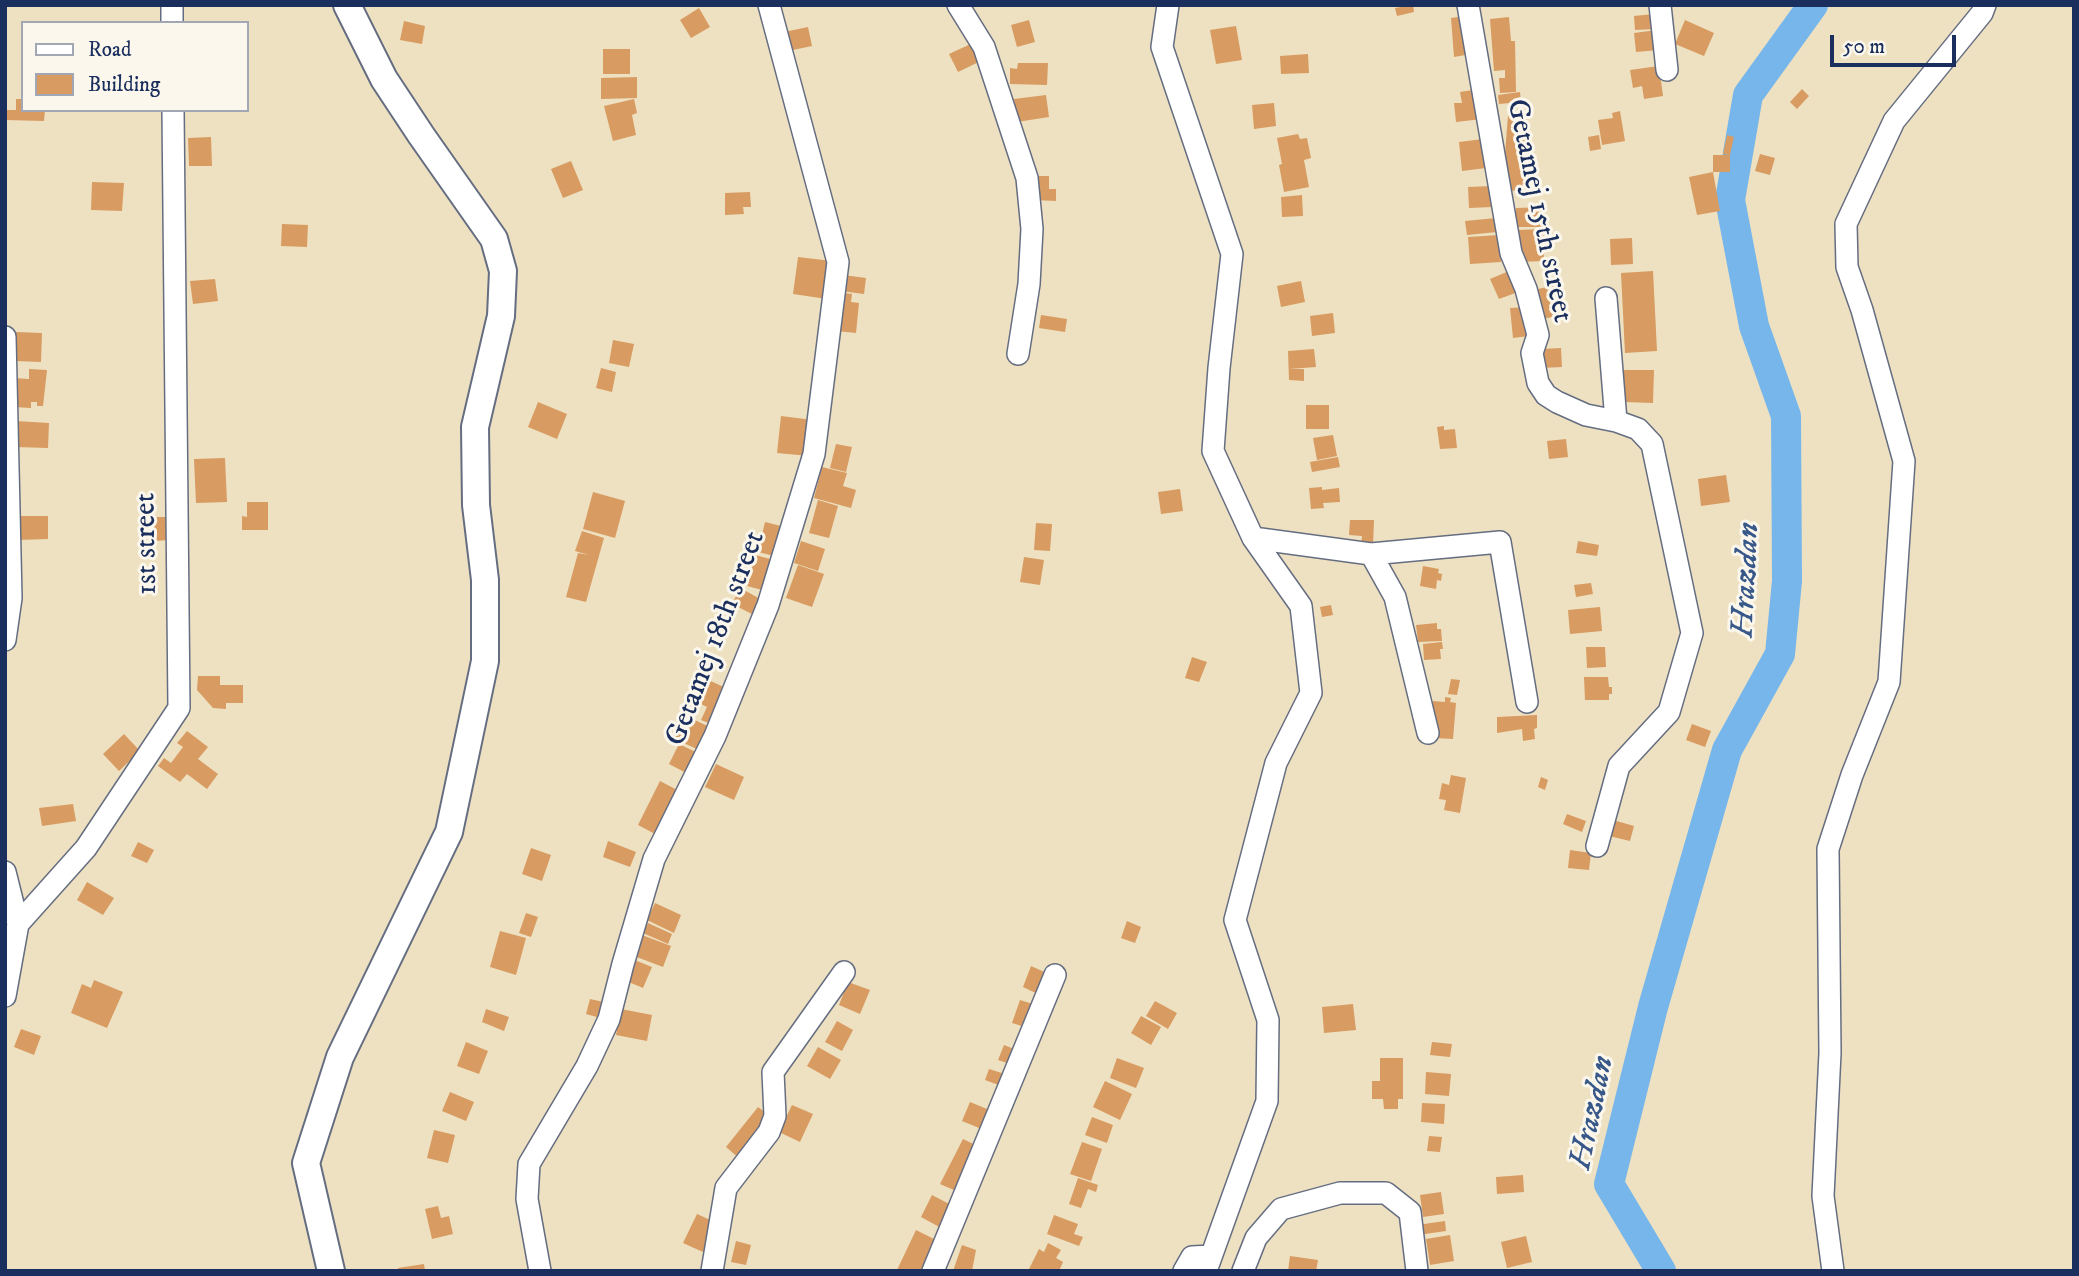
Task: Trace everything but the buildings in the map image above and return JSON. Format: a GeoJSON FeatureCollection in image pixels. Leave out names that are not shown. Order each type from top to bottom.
{"type":"FeatureCollection","features":[{"type":"Feature","properties":{"kind":"street"},"geometry":{"type":"LineString","coordinates":[[331,1271],[306,1163],[340,1058],[449,832],[485,662],[485,580],[477,505],[475,427],[501,316],[503,271],[494,239],[384,79],[346,5]]}},
{"type":"Feature","properties":{"kind":"street","name":"Getamej 18th street"},"geometry":{"type":"LineString","coordinates":[[540,1271],[527,1199],[529,1164],[587,1066],[610,1019],[654,859],[715,736],[768,605],[814,454],[838,262],[769,5]]}},
{"type":"Feature","properties":{"kind":"street"},"geometry":{"type":"LineString","coordinates":[[958,5],[984,47],[1027,178],[1032,229],[1029,284],[1018,354]]}},
{"type":"Feature","properties":{"kind":"street"},"geometry":{"type":"LineString","coordinates":[[1168,5],[1162,47],[1232,254],[1213,452],[1253,538],[1301,606],[1311,693],[1276,763],[1235,920],[1268,1020],[1267,1101],[1209,1263],[1192,1257],[1184,1271]]}},
{"type":"Feature","properties":{"kind":"street","name":"Getamej 15th street"},"geometry":{"type":"LineString","coordinates":[[1468,5],[1511,253],[1526,289],[1538,335],[1532,353],[1538,383],[1546,395],[1557,402],[1586,415],[1616,421],[1606,298]]}},
{"type":"Feature","properties":{"kind":"street"},"geometry":{"type":"LineString","coordinates":[[1660,5],[1667,70]]}},
{"type":"Feature","properties":{"kind":"street"},"geometry":{"type":"LineString","coordinates":[[1833,1271],[1823,1196],[1830,1053],[1828,849],[1852,775],[1889,682],[1904,461],[1862,310],[1847,267],[1846,224],[1894,121],[1982,13],[1985,5]]}},
{"type":"Feature","properties":{"kind":"street","name":"1st street"},"geometry":{"type":"LineString","coordinates":[[18,924],[86,848],[179,708],[173,112]]}},
{"type":"Feature","properties":{"kind":"street"},"geometry":{"type":"LineString","coordinates":[[5,337],[11,598],[5,640]]}},
{"type":"Feature","properties":{"kind":"street"},"geometry":{"type":"LineString","coordinates":[[1597,846],[1619,766],[1669,712],[1692,633],[1652,444],[1638,429],[1616,421]]}},
{"type":"Feature","properties":{"kind":"street"},"geometry":{"type":"LineString","coordinates":[[1253,538],[1371,554],[1500,542],[1527,702]]}},
{"type":"Feature","properties":{"kind":"street"},"geometry":{"type":"LineString","coordinates":[[1371,554],[1395,597],[1427,733]]}},
{"type":"Feature","properties":{"kind":"street"},"geometry":{"type":"LineString","coordinates":[[5,872],[18,924],[5,996]]}},
{"type":"Feature","properties":{"kind":"street"},"geometry":{"type":"LineString","coordinates":[[712,1271],[726,1188],[769,1132],[775,1116],[774,1072],[844,972]]}},
{"type":"Feature","properties":{"kind":"street"},"geometry":{"type":"LineString","coordinates":[[933,1271],[1055,975]]}},
{"type":"Feature","properties":{"kind":"street"},"geometry":{"type":"LineString","coordinates":[[1243,1271],[1256,1238],[1281,1209],[1340,1194],[1386,1193],[1410,1212],[1417,1271]]}},
{"type":"Feature","properties":{"kind":"waterway","name":"Hrazdan"},"geometry":{"type":"LineString","coordinates":[[1661,1271],[1609,1184],[1653,1007],[1727,750],[1780,654],[1787,581],[1786,416],[1754,326],[1730,200],[1748,95],[1813,5]]}}]}
